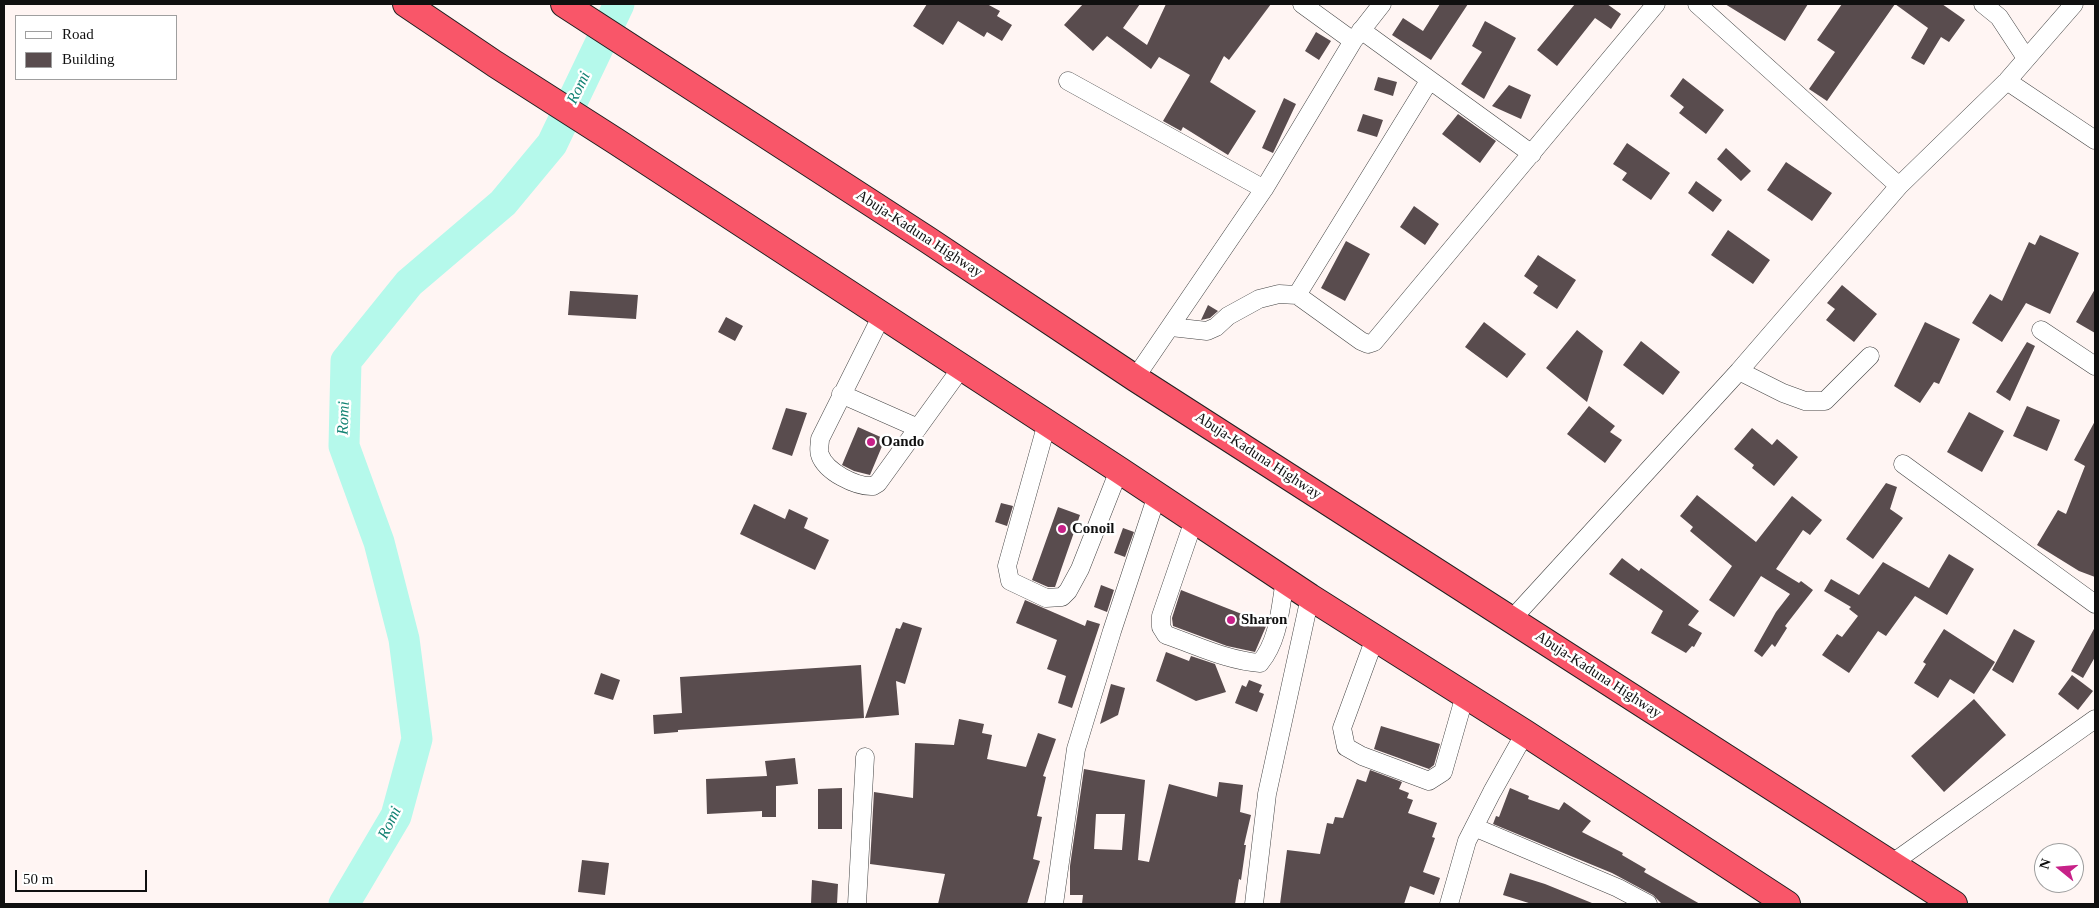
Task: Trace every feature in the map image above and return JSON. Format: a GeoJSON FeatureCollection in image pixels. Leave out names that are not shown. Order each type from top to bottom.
{"type":"FeatureCollection","features":[{"type":"Feature","properties":{"kind":"highway"},"geometry":{"type":"LineString","coordinates":[[406,4],[1310,597],[1525,732],[1787,904]]}},
{"type":"Feature","properties":{"kind":"highway","name":"Abuja-Kaduna Highway"},"geometry":{"type":"LineString","coordinates":[[564,4],[680,78],[1135,378],[1954,904]]}},
{"type":"Feature","properties":{"kind":"street"},"geometry":{"type":"LineString","coordinates":[[1302,4],[1429,81],[1532,154]]}},
{"type":"Feature","properties":{"kind":"street"},"geometry":{"type":"LineString","coordinates":[[1135,378],[1264,189],[1357,36],[1382,4]]}},
{"type":"Feature","properties":{"kind":"street"},"geometry":{"type":"LineString","coordinates":[[1171,327],[1207,332],[1235,312],[1259,299],[1279,294],[1297,295],[1361,342],[1368,344],[1374,342],[1656,4]]}},
{"type":"Feature","properties":{"kind":"street"},"geometry":{"type":"LineString","coordinates":[[1697,4],[1899,186]]}},
{"type":"Feature","properties":{"kind":"street"},"geometry":{"type":"LineString","coordinates":[[1983,4],[1999,17],[2026,58]]}},
{"type":"Feature","properties":{"kind":"street"},"geometry":{"type":"LineString","coordinates":[[1512,619],[1739,371],[1899,186],[2007,81],[2074,4]]}},
{"type":"Feature","properties":{"kind":"street"},"geometry":{"type":"LineString","coordinates":[[1068,81],[1264,189]]}},
{"type":"Feature","properties":{"kind":"street"},"geometry":{"type":"LineString","coordinates":[[1297,295],[1429,81]]}},
{"type":"Feature","properties":{"kind":"street"},"geometry":{"type":"LineString","coordinates":[[2007,81],[2095,140]]}},
{"type":"Feature","properties":{"kind":"street"},"geometry":{"type":"LineString","coordinates":[[882,315],[820,439],[819,454],[829,469],[859,484],[873,486],[878,483],[962,368]]}},
{"type":"Feature","properties":{"kind":"street"},"geometry":{"type":"LineString","coordinates":[[2041,330],[2095,366]]}},
{"type":"Feature","properties":{"kind":"street"},"geometry":{"type":"LineString","coordinates":[[1739,371],[1783,393],[1805,401],[1825,401],[1870,356]]}},
{"type":"Feature","properties":{"kind":"street"},"geometry":{"type":"LineString","coordinates":[[841,394],[918,428]]}},
{"type":"Feature","properties":{"kind":"street"},"geometry":{"type":"LineString","coordinates":[[1047,423],[1006,566],[1010,581],[1046,598],[1062,597],[1068,591],[1080,569],[1119,470]]}},
{"type":"Feature","properties":{"kind":"street"},"geometry":{"type":"LineString","coordinates":[[1903,464],[2095,604]]}},
{"type":"Feature","properties":{"kind":"street"},"geometry":{"type":"LineString","coordinates":[[1054,904],[1076,749],[1112,631],[1157,495]]}},
{"type":"Feature","properties":{"kind":"street"},"geometry":{"type":"LineString","coordinates":[[1194,520],[1160,616],[1161,628],[1166,635],[1220,654],[1260,663],[1268,653],[1277,630],[1285,580]]}},
{"type":"Feature","properties":{"kind":"street"},"geometry":{"type":"LineString","coordinates":[[1254,904],[1267,794],[1310,597]]}},
{"type":"Feature","properties":{"kind":"street"},"geometry":{"type":"LineString","coordinates":[[1375,638],[1342,728],[1346,747],[1362,756],[1429,781],[1443,772],[1465,695]]}},
{"type":"Feature","properties":{"kind":"street"},"geometry":{"type":"LineString","coordinates":[[1892,864],[2095,718]]}},
{"type":"Feature","properties":{"kind":"street"},"geometry":{"type":"LineString","coordinates":[[1449,904],[1467,841],[1525,732]]}},
{"type":"Feature","properties":{"kind":"street"},"geometry":{"type":"LineString","coordinates":[[857,904],[865,757]]}},
{"type":"Feature","properties":{"kind":"street"},"geometry":{"type":"LineString","coordinates":[[1474,827],[1618,888],[1648,904]]}},
{"type":"Feature","properties":{"kind":"building"},"geometry":{"type":"Polygon","coordinates":[[[927,4],[987,4],[1000,11],[997,16],[1012,25],[1002,41],[987,32],[984,37],[958,21],[943,45],[913,26],[927,4]]]}},
{"type":"Feature","properties":{"kind":"building"},"geometry":{"type":"Polygon","coordinates":[[[1083,4],[1140,4],[1123,28],[1147,45],[1166,4],[1271,4],[1229,60],[1224,56],[1210,82],[1256,111],[1228,155],[1183,127],[1181,131],[1163,121],[1190,75],[1159,57],[1151,69],[1107,36],[1093,51],[1064,25],[1083,4]]]}},
{"type":"Feature","properties":{"kind":"building"},"geometry":{"type":"Polygon","coordinates":[[[1440,4],[1468,4],[1431,60],[1392,35],[1403,18],[1423,31],[1440,4]]]}},
{"type":"Feature","properties":{"kind":"building"},"geometry":{"type":"Polygon","coordinates":[[[1575,4],[1607,4],[1621,14],[1611,29],[1595,18],[1557,66],[1537,50],[1575,4]]]}},
{"type":"Feature","properties":{"kind":"building"},"geometry":{"type":"Polygon","coordinates":[[[1725,4],[1808,4],[1785,41],[1725,4]]]}},
{"type":"Feature","properties":{"kind":"building"},"geometry":{"type":"Polygon","coordinates":[[[1842,4],[1895,4],[1827,101],[1809,89],[1835,52],[1817,40],[1842,4]]]}},
{"type":"Feature","properties":{"kind":"building"},"geometry":{"type":"Polygon","coordinates":[[[1895,4],[1942,4],[1965,20],[1949,42],[1941,37],[1924,65],[1911,58],[1928,28],[1895,4]]]}},
{"type":"Feature","properties":{"kind":"building"},"geometry":{"type":"Polygon","coordinates":[[[1485,21],[1516,38],[1484,99],[1461,84],[1482,52],[1472,46],[1485,21]]]}},
{"type":"Feature","properties":{"kind":"building"},"geometry":{"type":"Polygon","coordinates":[[[1316,32],[1331,41],[1319,60],[1305,51],[1316,32]]]}},
{"type":"Feature","properties":{"kind":"building"},"geometry":{"type":"Polygon","coordinates":[[[1378,77],[1397,82],[1393,96],[1374,90],[1378,77]]]}},
{"type":"Feature","properties":{"kind":"building"},"geometry":{"type":"Polygon","coordinates":[[[1683,78],[1724,110],[1706,134],[1679,113],[1684,107],[1670,96],[1683,78]]]}},
{"type":"Feature","properties":{"kind":"building"},"geometry":{"type":"Polygon","coordinates":[[[1509,85],[1531,95],[1521,119],[1492,106],[1509,85]]]}},
{"type":"Feature","properties":{"kind":"building"},"geometry":{"type":"Polygon","coordinates":[[[1284,98],[1296,104],[1273,153],[1262,148],[1284,98]]]}},
{"type":"Feature","properties":{"kind":"building"},"geometry":{"type":"Polygon","coordinates":[[[1363,114],[1383,120],[1377,137],[1357,131],[1363,114]]]}},
{"type":"Feature","properties":{"kind":"building"},"geometry":{"type":"Polygon","coordinates":[[[1458,114],[1496,141],[1480,163],[1442,134],[1458,114]]]}},
{"type":"Feature","properties":{"kind":"building"},"geometry":{"type":"Polygon","coordinates":[[[1627,143],[1670,173],[1651,200],[1622,180],[1627,173],[1613,164],[1627,143]]]}},
{"type":"Feature","properties":{"kind":"building"},"geometry":{"type":"Polygon","coordinates":[[[1726,148],[1751,171],[1741,181],[1717,159],[1726,148]]]}},
{"type":"Feature","properties":{"kind":"building"},"geometry":{"type":"Polygon","coordinates":[[[1786,162],[1832,193],[1812,221],[1767,190],[1786,162]]]}},
{"type":"Feature","properties":{"kind":"building"},"geometry":{"type":"Polygon","coordinates":[[[1696,181],[1722,200],[1713,212],[1688,193],[1696,181]]]}},
{"type":"Feature","properties":{"kind":"building"},"geometry":{"type":"Polygon","coordinates":[[[1414,206],[1439,224],[1425,245],[1400,227],[1414,206]]]}},
{"type":"Feature","properties":{"kind":"building"},"geometry":{"type":"Polygon","coordinates":[[[1728,230],[1770,260],[1753,284],[1711,255],[1728,230]]]}},
{"type":"Feature","properties":{"kind":"building"},"geometry":{"type":"Polygon","coordinates":[[[2040,235],[2079,253],[2050,314],[2026,303],[2002,342],[1972,323],[1990,294],[2002,301],[2029,242],[2035,245],[2040,235]]]}},
{"type":"Feature","properties":{"kind":"building"},"geometry":{"type":"Polygon","coordinates":[[[1346,241],[1370,254],[1345,301],[1321,288],[1346,241]]]}},
{"type":"Feature","properties":{"kind":"building"},"geometry":{"type":"Polygon","coordinates":[[[1538,255],[1576,280],[1557,309],[1533,293],[1538,286],[1524,276],[1538,255]]]}},
{"type":"Feature","properties":{"kind":"building"},"geometry":{"type":"Polygon","coordinates":[[[1842,285],[1877,314],[1854,342],[1826,320],[1835,309],[1827,303],[1842,285]]]}},
{"type":"Feature","properties":{"kind":"building"},"geometry":{"type":"Polygon","coordinates":[[[2095,289],[2095,333],[2076,322],[2095,289]]]}},
{"type":"Feature","properties":{"kind":"building"},"geometry":{"type":"Polygon","coordinates":[[[570,291],[638,295],[636,319],[568,315],[570,291]]]}},
{"type":"Feature","properties":{"kind":"building"},"geometry":{"type":"Polygon","coordinates":[[[1208,305],[1218,311],[1210,318],[1201,320],[1208,305]]]}},
{"type":"Feature","properties":{"kind":"building"},"geometry":{"type":"Polygon","coordinates":[[[726,317],[743,326],[735,341],[718,332],[726,317]]]}},
{"type":"Feature","properties":{"kind":"building"},"geometry":{"type":"Polygon","coordinates":[[[1484,322],[1526,354],[1507,378],[1465,347],[1484,322]]]}},
{"type":"Feature","properties":{"kind":"building"},"geometry":{"type":"Polygon","coordinates":[[[1925,322],[1960,339],[1939,384],[1934,382],[1920,403],[1894,386],[1925,322]]]}},
{"type":"Feature","properties":{"kind":"building"},"geometry":{"type":"Polygon","coordinates":[[[1577,330],[1603,351],[1587,402],[1546,368],[1577,330]]]}},
{"type":"Feature","properties":{"kind":"building"},"geometry":{"type":"Polygon","coordinates":[[[1641,341],[1680,372],[1663,395],[1623,365],[1641,341]]]}},
{"type":"Feature","properties":{"kind":"building"},"geometry":{"type":"Polygon","coordinates":[[[2027,342],[2035,346],[2010,401],[1996,392],[2027,342]]]}},
{"type":"Feature","properties":{"kind":"building"},"geometry":{"type":"Polygon","coordinates":[[[1589,406],[1615,426],[1610,432],[1622,440],[1605,463],[1567,434],[1589,406]]]}},
{"type":"Feature","properties":{"kind":"building"},"geometry":{"type":"Polygon","coordinates":[[[2027,406],[2060,420],[2047,451],[2013,436],[2027,406]]]}},
{"type":"Feature","properties":{"kind":"building"},"geometry":{"type":"Polygon","coordinates":[[[786,408],[807,413],[792,456],[772,449],[786,408]]]}},
{"type":"Feature","properties":{"kind":"building"},"geometry":{"type":"Polygon","coordinates":[[[1969,412],[2004,431],[1982,472],[1947,452],[1969,412]]]}},
{"type":"Feature","properties":{"kind":"building"},"geometry":{"type":"Polygon","coordinates":[[[2095,421],[2095,577],[2079,571],[2037,545],[2058,510],[2066,514],[2085,466],[2074,460],[2095,421]]]}},
{"type":"Feature","properties":{"kind":"building"},"geometry":{"type":"Polygon","coordinates":[[[858,427],[885,439],[870,475],[854,471],[842,465],[858,427]]]}},
{"type":"Feature","properties":{"kind":"building"},"geometry":{"type":"Polygon","coordinates":[[[1752,428],[1772,445],[1777,439],[1798,457],[1774,486],[1752,468],[1754,465],[1734,449],[1752,428]]]}},
{"type":"Feature","properties":{"kind":"building"},"geometry":{"type":"Polygon","coordinates":[[[1886,483],[1897,487],[1890,509],[1903,518],[1873,559],[1846,539],[1886,483]]]}},
{"type":"Feature","properties":{"kind":"building"},"geometry":{"type":"Polygon","coordinates":[[[1697,495],[1756,542],[1792,496],[1822,520],[1810,535],[1803,530],[1776,569],[1799,583],[1801,581],[1813,590],[1785,626],[1787,628],[1775,647],[1772,644],[1762,657],[1754,651],[1776,612],[1790,594],[1761,576],[1734,617],[1709,600],[1732,566],[1690,531],[1693,527],[1680,516],[1697,495]]]}},
{"type":"Feature","properties":{"kind":"building"},"geometry":{"type":"Polygon","coordinates":[[[1001,503],[1013,506],[1007,526],[995,522],[1001,503]]]}},
{"type":"Feature","properties":{"kind":"building"},"geometry":{"type":"Polygon","coordinates":[[[754,504],[785,519],[789,509],[808,518],[804,528],[829,540],[815,570],[740,534],[754,504]]]}},
{"type":"Feature","properties":{"kind":"building"},"geometry":{"type":"Polygon","coordinates":[[[1058,507],[1080,515],[1055,587],[1048,587],[1032,580],[1058,507]]]}},
{"type":"Feature","properties":{"kind":"building"},"geometry":{"type":"Polygon","coordinates":[[[1123,528],[1134,532],[1125,557],[1114,553],[1123,528]]]}},
{"type":"Feature","properties":{"kind":"building"},"geometry":{"type":"Polygon","coordinates":[[[1949,554],[1974,569],[1947,615],[1915,596],[1886,636],[1878,631],[1849,673],[1822,655],[1837,634],[1842,637],[1858,616],[1849,609],[1851,607],[1824,591],[1831,579],[1859,595],[1883,562],[1929,588],[1949,554]]]}},
{"type":"Feature","properties":{"kind":"building"},"geometry":{"type":"Polygon","coordinates":[[[1622,558],[1639,571],[1641,568],[1699,611],[1688,625],[1702,633],[1694,647],[1692,646],[1686,653],[1651,633],[1663,611],[1609,574],[1622,558]]]}},
{"type":"Feature","properties":{"kind":"building"},"geometry":{"type":"Polygon","coordinates":[[[1101,585],[1114,590],[1107,612],[1094,607],[1101,585]]]}},
{"type":"Feature","properties":{"kind":"building"},"geometry":{"type":"Polygon","coordinates":[[[1181,590],[1267,624],[1255,652],[1227,646],[1173,626],[1172,618],[1181,590]]]}},
{"type":"Feature","properties":{"kind":"building"},"geometry":{"type":"Polygon","coordinates":[[[1025,600],[1085,626],[1087,620],[1100,624],[1072,708],[1058,703],[1066,676],[1047,669],[1057,640],[1016,623],[1025,600]]]}},
{"type":"Feature","properties":{"kind":"building"},"geometry":{"type":"Polygon","coordinates":[[[903,622],[922,628],[905,684],[896,681],[899,715],[865,718],[896,628],[900,629],[903,622]]]}},
{"type":"Feature","properties":{"kind":"building"},"geometry":{"type":"Polygon","coordinates":[[[2095,627],[2095,657],[2083,678],[2071,671],[2095,627]]]}},
{"type":"Feature","properties":{"kind":"building"},"geometry":{"type":"Polygon","coordinates":[[[1944,629],[1995,662],[1974,694],[1950,679],[1938,698],[1914,683],[1926,664],[1923,662],[1944,629]]]}},
{"type":"Feature","properties":{"kind":"building"},"geometry":{"type":"Polygon","coordinates":[[[2014,629],[2035,641],[2013,683],[1992,670],[2014,629]]]}},
{"type":"Feature","properties":{"kind":"building"},"geometry":{"type":"Polygon","coordinates":[[[1166,652],[1189,661],[1191,656],[1215,664],[1226,692],[1196,701],[1156,681],[1166,652]]]}},
{"type":"Feature","properties":{"kind":"building"},"geometry":{"type":"Polygon","coordinates":[[[861,665],[864,718],[678,730],[678,732],[654,734],[653,715],[682,713],[680,677],[861,665]]]}},
{"type":"Feature","properties":{"kind":"building"},"geometry":{"type":"Polygon","coordinates":[[[601,673],[620,680],[613,700],[594,694],[601,673]]]}},
{"type":"Feature","properties":{"kind":"building"},"geometry":{"type":"Polygon","coordinates":[[[2072,675],[2093,691],[2078,710],[2058,694],[2072,675]]]}},
{"type":"Feature","properties":{"kind":"building"},"geometry":{"type":"Polygon","coordinates":[[[1249,680],[1262,685],[1259,692],[1264,694],[1257,712],[1235,703],[1242,685],[1246,687],[1249,680]]]}},
{"type":"Feature","properties":{"kind":"building"},"geometry":{"type":"Polygon","coordinates":[[[1111,684],[1125,688],[1118,715],[1100,724],[1111,684]]]}},
{"type":"Feature","properties":{"kind":"building"},"geometry":{"type":"Polygon","coordinates":[[[1974,699],[2006,735],[1944,792],[1911,756],[1974,699]]]}},
{"type":"Feature","properties":{"kind":"building"},"geometry":{"type":"Polygon","coordinates":[[[959,719],[984,724],[982,733],[992,735],[987,759],[1026,767],[1038,733],[1056,739],[1043,776],[1046,777],[1037,816],[1042,817],[1033,859],[1040,861],[1027,904],[938,904],[945,874],[870,864],[874,792],[913,798],[915,743],[954,745],[959,719]]]}},
{"type":"Feature","properties":{"kind":"building"},"geometry":{"type":"Polygon","coordinates":[[[1381,726],[1440,744],[1434,765],[1429,769],[1374,749],[1381,726]]]}},
{"type":"Feature","properties":{"kind":"building"},"geometry":{"type":"Polygon","coordinates":[[[795,758],[798,784],[776,786],[776,817],[762,817],[762,811],[707,814],[706,779],[767,776],[765,761],[795,758]]]}},
{"type":"Feature","properties":{"kind":"building"},"geometry":{"type":"Polygon","coordinates":[[[1084,769],[1145,780],[1138,860],[1149,862],[1169,784],[1217,797],[1219,782],[1243,785],[1240,812],[1251,815],[1244,845],[1246,845],[1241,880],[1239,879],[1235,904],[1082,904],[1083,895],[1070,895],[1070,866],[1084,769]],[[1096,814],[1094,849],[1122,850],[1125,814],[1096,814]]]}},
{"type":"Feature","properties":{"kind":"building"},"geometry":{"type":"Polygon","coordinates":[[[1370,770],[1402,782],[1399,789],[1409,793],[1407,798],[1413,800],[1408,813],[1437,823],[1432,837],[1435,838],[1423,872],[1440,878],[1434,895],[1410,886],[1404,904],[1280,904],[1287,850],[1320,854],[1327,823],[1333,824],[1335,817],[1343,818],[1357,779],[1366,782],[1370,770]]]}},
{"type":"Feature","properties":{"kind":"building"},"geometry":{"type":"Polygon","coordinates":[[[842,788],[842,829],[818,829],[818,789],[842,788]]]}},
{"type":"Feature","properties":{"kind":"building"},"geometry":{"type":"Polygon","coordinates":[[[1510,788],[1529,796],[1528,799],[1559,810],[1564,802],[1591,821],[1582,832],[1623,853],[1622,855],[1646,869],[1644,872],[1700,904],[1662,904],[1653,895],[1612,873],[1493,824],[1496,816],[1499,817],[1510,788]]]}},
{"type":"Feature","properties":{"kind":"building"},"geometry":{"type":"Polygon","coordinates":[[[582,860],[609,863],[605,895],[578,892],[582,860]]]}},
{"type":"Feature","properties":{"kind":"building"},"geometry":{"type":"Polygon","coordinates":[[[1510,873],[1545,884],[1592,904],[1532,904],[1503,895],[1510,873]]]}},
{"type":"Feature","properties":{"kind":"building"},"geometry":{"type":"Polygon","coordinates":[[[812,880],[838,884],[837,904],[811,904],[812,880]]]}},
{"type":"Feature","properties":{"kind":"waterway","name":"Romi"},"geometry":{"type":"LineString","coordinates":[[344,904],[396,816],[417,739],[404,639],[379,542],[344,446],[346,361],[409,283],[503,203],[552,144],[619,4]]}},
{"type":"Feature","properties":{"kind":"place","name":"Oando"},"geometry":{"type":"Point","coordinates":[871,442]}},
{"type":"Feature","properties":{"kind":"place","name":"Conoil"},"geometry":{"type":"Point","coordinates":[1062,529]}},
{"type":"Feature","properties":{"kind":"place","name":"Sharon"},"geometry":{"type":"Point","coordinates":[1231,620]}}]}
